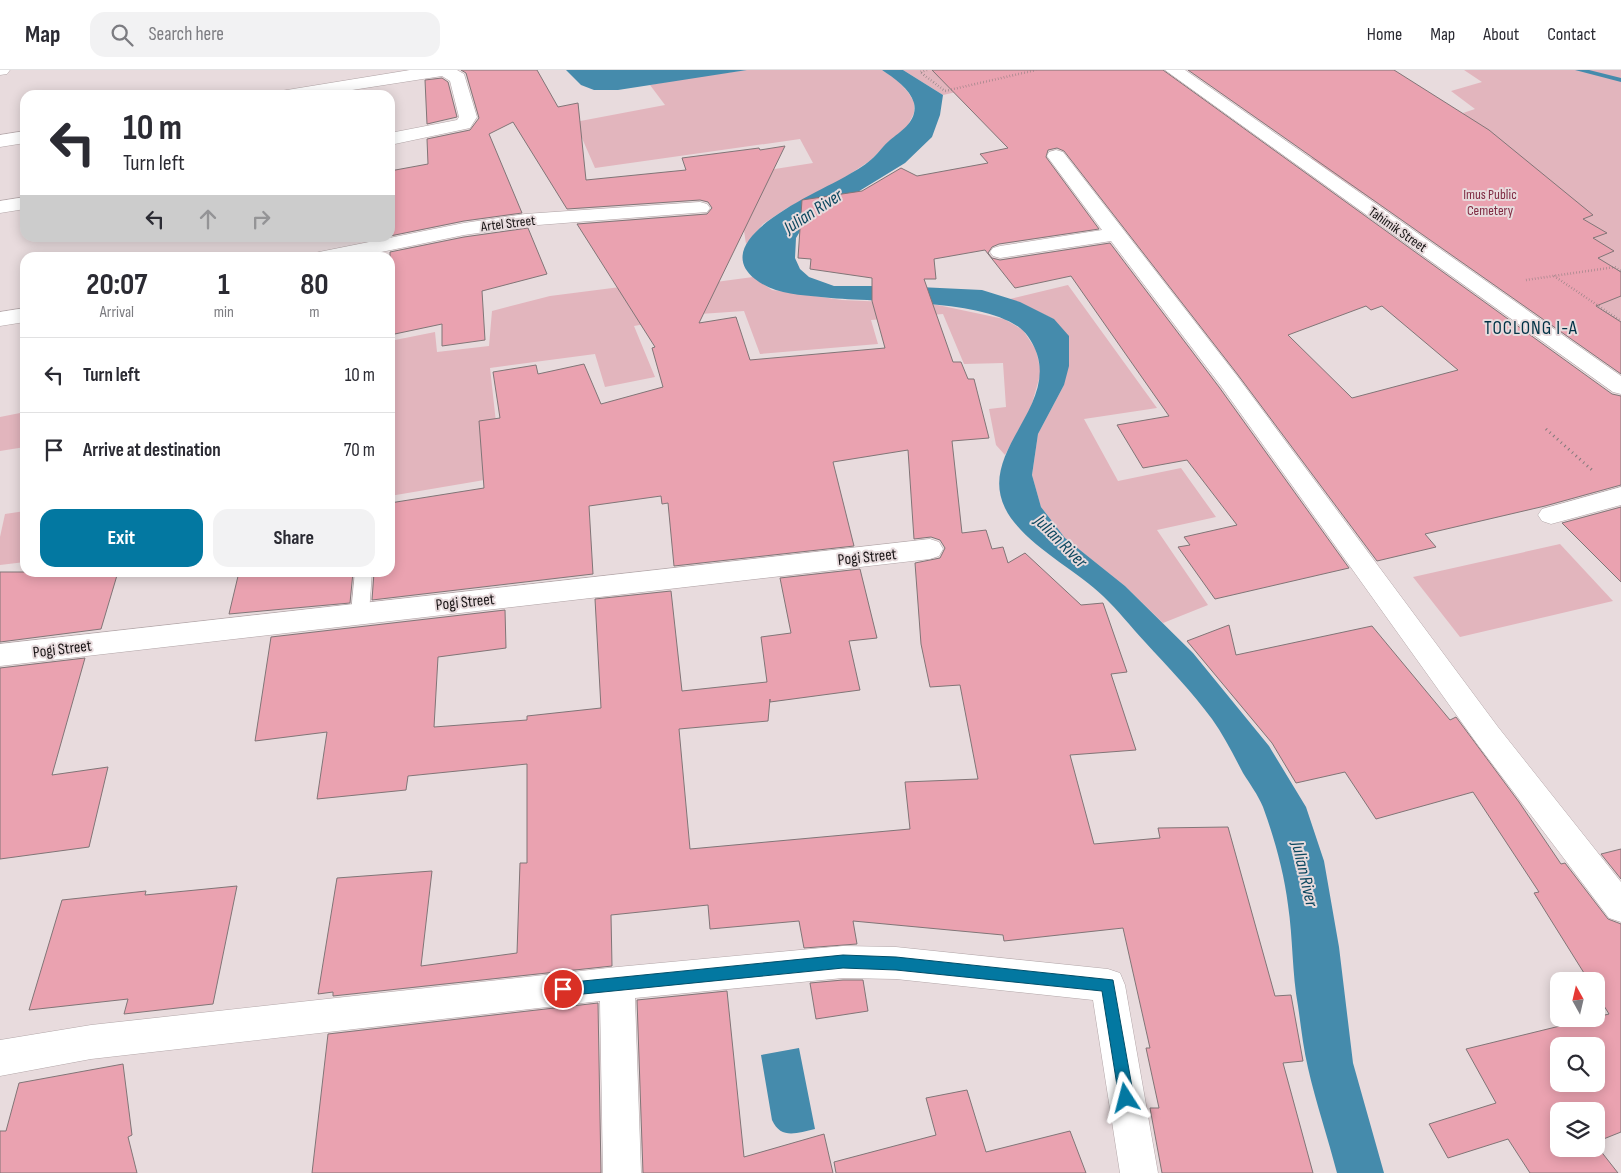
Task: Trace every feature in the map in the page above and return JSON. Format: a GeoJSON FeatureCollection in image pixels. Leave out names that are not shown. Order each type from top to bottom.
{"type":"FeatureCollection","features":[{"type":"Feature","properties":{"kind":"street","name":"Tahimik Street"},"geometry":{"type":"LineString","coordinates":[[1174,70],[1621,388]]}},
{"type":"Feature","properties":{"kind":"street"},"geometry":{"type":"LineString","coordinates":[[318,90],[436,71],[446,71],[458,78],[468,117],[464,124],[395,138]]}},
{"type":"Feature","properties":{"kind":"street"},"geometry":{"type":"LineString","coordinates":[[0,141],[20,138]]}},
{"type":"Feature","properties":{"kind":"street"},"geometry":{"type":"LineString","coordinates":[[1056,156],[1229,381],[1488,736],[1621,907]]}},
{"type":"Feature","properties":{"kind":"street"},"geometry":{"type":"LineString","coordinates":[[0,207],[20,204]]}},
{"type":"Feature","properties":{"kind":"street","name":"Artel Street"},"geometry":{"type":"LineString","coordinates":[[351,252],[509,222],[700,208]]}},
{"type":"Feature","properties":{"kind":"street"},"geometry":{"type":"LineString","coordinates":[[1000,252],[1116,234]]}},
{"type":"Feature","properties":{"kind":"street"},"geometry":{"type":"LineString","coordinates":[[0,319],[20,315]]}},
{"type":"Feature","properties":{"kind":"street"},"geometry":{"type":"LineString","coordinates":[[1551,515],[1617,501]]}},
{"type":"Feature","properties":{"kind":"street","name":"Pogi Street"},"geometry":{"type":"LineString","coordinates":[[0,655],[930,550]]}},
{"type":"Feature","properties":{"kind":"street"},"geometry":{"type":"LineString","coordinates":[[0,1058],[91,1042],[617,983],[843,962],[896,963],[1108,985],[1139,1173]]}},
{"type":"Feature","properties":{"kind":"street"},"geometry":{"type":"LineString","coordinates":[[617,983],[622,1173]]}},
{"type":"Feature","properties":{"kind":"lane"},"geometry":{"type":"LineString","coordinates":[[360,613],[364,577]]}},
{"type":"Feature","properties":{"kind":"path"},"geometry":{"type":"LineString","coordinates":[[928,70],[920,72],[945,90],[1036,70]]}},
{"type":"Feature","properties":{"kind":"path"},"geometry":{"type":"LineString","coordinates":[[1521,280],[1615,267],[1621,271]]}},
{"type":"Feature","properties":{"kind":"path"},"geometry":{"type":"LineString","coordinates":[[1553,276],[1621,321]]}},
{"type":"Feature","properties":{"kind":"path"},"geometry":{"type":"LineString","coordinates":[[1546,429],[1594,471]]}},
{"type":"Feature","properties":{"kind":"green space"},"geometry":{"type":"Polygon","coordinates":[[[747,70],[882,70],[897,80],[908,92],[914,102],[914,113],[907,127],[888,142],[871,160],[844,178],[787,208],[763,224],[746,244],[743,224],[700,181],[813,163],[800,139],[595,168],[575,122],[665,105],[650,85],[747,70]]]}},
{"type":"Feature","properties":{"kind":"green space"},"geometry":{"type":"Polygon","coordinates":[[[903,70],[1053,70],[943,95],[903,70]]]}},
{"type":"Feature","properties":{"kind":"green space","name":"Imus Public Cemetery"},"geometry":{"type":"Polygon","coordinates":[[[1464,70],[1621,70],[1621,367],[1310,158],[1398,147],[1388,138],[1475,109],[1451,91],[1482,82],[1464,70]]]}},
{"type":"Feature","properties":{"kind":"green space"},"geometry":{"type":"Polygon","coordinates":[[[753,277],[772,290],[842,300],[933,304],[1004,319],[1023,330],[1036,350],[1041,372],[1031,407],[1005,455],[996,445],[989,409],[1006,407],[1003,363],[964,364],[943,314],[871,320],[878,344],[760,354],[744,311],[700,314],[634,326],[655,377],[605,387],[595,354],[490,368],[502,477],[395,495],[395,340],[435,332],[437,352],[489,346],[492,311],[550,296],[636,285],[701,284],[753,277]]]}},
{"type":"Feature","properties":{"kind":"green space"},"geometry":{"type":"Polygon","coordinates":[[[1068,285],[1157,408],[1084,419],[1118,481],[1181,468],[1216,517],[1157,530],[1208,605],[1163,623],[1125,586],[1065,538],[1041,507],[1032,475],[1038,434],[1064,385],[1054,319],[1010,299],[1068,285]]]}},
{"type":"Feature","properties":{"kind":"green space"},"geometry":{"type":"Polygon","coordinates":[[[20,413],[20,448],[0,451],[0,417],[20,413]]]}},
{"type":"Feature","properties":{"kind":"green space"},"geometry":{"type":"Polygon","coordinates":[[[20,512],[20,563],[0,565],[0,537],[5,514],[20,512]]]}},
{"type":"Feature","properties":{"kind":"green space"},"geometry":{"type":"Polygon","coordinates":[[[1560,544],[1613,601],[1460,637],[1413,577],[1560,544]]]}},
{"type":"Feature","properties":{"kind":"water"},"geometry":{"type":"Polygon","coordinates":[[[566,70],[747,70],[618,90],[594,90],[581,85],[566,70]]]}},
{"type":"Feature","properties":{"kind":"water","name":"Julian River"},"geometry":{"type":"Polygon","coordinates":[[[882,70],[903,70],[943,95],[940,115],[932,137],[905,163],[802,228],[796,238],[795,258],[800,269],[809,277],[834,286],[898,286],[982,290],[1020,302],[1054,319],[1069,336],[1069,366],[1064,385],[1038,434],[1032,475],[1041,507],[1065,538],[1125,586],[1193,653],[1269,746],[1306,807],[1324,861],[1339,947],[1353,1063],[1384,1173],[1337,1173],[1305,1052],[1296,994],[1290,917],[1284,880],[1271,830],[1256,794],[1216,725],[1180,680],[1109,601],[1036,544],[1013,521],[1005,508],[999,488],[1001,468],[1036,394],[1040,374],[1037,354],[1028,336],[1023,330],[1002,318],[980,311],[925,304],[812,296],[778,291],[755,279],[743,263],[745,248],[756,232],[773,217],[865,164],[908,125],[915,109],[912,98],[901,84],[882,70]]]}},
{"type":"Feature","properties":{"kind":"water"},"geometry":{"type":"Polygon","coordinates":[[[799,1048],[815,1129],[790,1134],[780,1130],[772,1120],[761,1055],[799,1048]]]}},
{"type":"Feature","properties":{"kind":"building"},"geometry":{"type":"Polygon","coordinates":[[[461,70],[537,70],[558,107],[578,103],[586,180],[686,170],[682,158],[785,146],[699,323],[736,317],[750,360],[885,348],[872,301],[872,278],[810,269],[811,259],[798,258],[802,200],[862,191],[901,168],[917,176],[988,163],[980,154],[1008,148],[932,70],[1163,70],[1612,394],[1621,396],[1621,485],[1545,506],[1425,534],[1436,547],[1377,561],[1238,375],[1064,151],[1057,148],[1048,150],[1046,157],[1099,229],[999,244],[992,247],[988,253],[992,258],[1000,260],[1110,243],[1219,387],[1349,568],[1215,599],[1178,547],[1190,545],[1184,537],[1237,525],[1187,460],[1143,468],[1117,425],[1169,416],[1071,276],[1015,288],[985,250],[934,259],[936,279],[924,279],[953,362],[961,362],[968,379],[974,379],[989,438],[952,441],[962,533],[986,530],[992,549],[1003,547],[1008,563],[1025,553],[1081,605],[1103,603],[1127,672],[1111,674],[1136,750],[1070,755],[1094,844],[1160,838],[1158,828],[1228,827],[1275,996],[1291,995],[1303,1061],[1283,1063],[1313,1173],[1162,1173],[1150,1108],[1159,1108],[1146,1048],[1150,1048],[1123,928],[1004,941],[1003,935],[853,921],[857,944],[804,948],[799,921],[710,929],[708,905],[611,915],[612,966],[333,996],[333,992],[318,994],[337,878],[432,871],[421,966],[517,953],[520,863],[527,863],[527,764],[408,776],[406,790],[317,799],[327,732],[255,741],[271,637],[505,610],[506,648],[438,657],[434,727],[527,720],[527,716],[601,708],[595,599],[671,591],[682,691],[767,682],[761,637],[791,633],[780,578],[860,569],[877,638],[849,641],[860,690],[770,702],[770,699],[768,721],[679,729],[690,849],[910,829],[905,782],[978,779],[960,685],[930,687],[921,644],[915,563],[940,558],[945,548],[940,540],[931,537],[914,539],[908,450],[833,462],[854,546],[674,566],[668,503],[662,504],[661,496],[589,506],[593,574],[372,600],[374,577],[395,577],[395,502],[484,488],[479,421],[500,418],[493,372],[536,365],[538,374],[584,364],[601,404],[663,387],[652,348],[655,347],[577,224],[707,214],[712,208],[708,202],[700,200],[567,209],[513,122],[489,134],[522,213],[464,221],[395,235],[395,170],[428,164],[427,139],[470,130],[479,118],[466,73],[461,70]],[[1366,306],[1288,335],[1352,398],[1458,370],[1382,306],[1371,310],[1366,306]]]}},
{"type":"Feature","properties":{"kind":"building","name":"Imus Public Cemetery"},"geometry":{"type":"Polygon","coordinates":[[[1188,70],[1394,70],[1489,130],[1593,215],[1583,219],[1607,233],[1593,238],[1614,251],[1598,258],[1621,272],[1621,296],[1596,306],[1621,322],[1621,374],[1188,70]]]}},
{"type":"Feature","properties":{"kind":"building"},"geometry":{"type":"Polygon","coordinates":[[[442,78],[448,82],[457,117],[427,124],[425,80],[442,78]]]}},
{"type":"Feature","properties":{"kind":"building"},"geometry":{"type":"Polygon","coordinates":[[[528,228],[547,274],[482,291],[485,340],[442,346],[442,324],[395,334],[395,252],[390,252],[464,237],[528,228]]]}},
{"type":"Feature","properties":{"kind":"building"},"geometry":{"type":"Polygon","coordinates":[[[1621,507],[1621,582],[1562,523],[1621,507]]]}},
{"type":"Feature","properties":{"kind":"building"},"geometry":{"type":"Polygon","coordinates":[[[0,572],[20,572],[20,577],[117,577],[101,629],[0,642],[0,572]]]}},
{"type":"Feature","properties":{"kind":"building"},"geometry":{"type":"Polygon","coordinates":[[[238,577],[353,577],[350,603],[229,614],[238,577]]]}},
{"type":"Feature","properties":{"kind":"building"},"geometry":{"type":"Polygon","coordinates":[[[1229,625],[1236,655],[1372,626],[1450,720],[1456,717],[1519,802],[1561,864],[1565,863],[1608,919],[1621,924],[1621,1132],[1605,1138],[1605,1102],[1550,1102],[1550,1157],[1605,1156],[1618,1173],[1530,1173],[1508,1139],[1448,1158],[1429,1124],[1496,1103],[1466,1049],[1552,1028],[1605,1028],[1605,1015],[1609,1014],[1605,1008],[1605,972],[1583,972],[1534,893],[1539,892],[1473,792],[1376,819],[1345,772],[1296,783],[1272,743],[1187,641],[1229,625]]]}},
{"type":"Feature","properties":{"kind":"building"},"geometry":{"type":"Polygon","coordinates":[[[85,658],[52,775],[108,767],[89,847],[0,859],[0,668],[85,658]]]}},
{"type":"Feature","properties":{"kind":"building"},"geometry":{"type":"Polygon","coordinates":[[[1621,849],[1621,879],[1601,854],[1621,849]]]}},
{"type":"Feature","properties":{"kind":"building"},"geometry":{"type":"Polygon","coordinates":[[[237,886],[213,1004],[124,1014],[128,999],[29,1010],[62,900],[146,891],[145,895],[237,886]]]}},
{"type":"Feature","properties":{"kind":"building"},"geometry":{"type":"Polygon","coordinates":[[[863,980],[868,1011],[816,1019],[810,983],[863,980]]]}},
{"type":"Feature","properties":{"kind":"building"},"geometry":{"type":"Polygon","coordinates":[[[727,991],[744,1157],[824,1134],[833,1173],[643,1173],[637,1000],[727,991]]]}},
{"type":"Feature","properties":{"kind":"building"},"geometry":{"type":"Polygon","coordinates":[[[598,1003],[601,1173],[312,1173],[328,1034],[598,1003]]]}},
{"type":"Feature","properties":{"kind":"building"},"geometry":{"type":"Polygon","coordinates":[[[123,1064],[132,1135],[128,1137],[137,1173],[0,1173],[0,1131],[6,1131],[19,1083],[123,1064]]]}},
{"type":"Feature","properties":{"kind":"building"},"geometry":{"type":"Polygon","coordinates":[[[967,1090],[986,1152],[1070,1131],[1086,1173],[836,1173],[834,1162],[936,1135],[926,1098],[967,1090]]]}},
{"type":"Feature","properties":{"kind":"waterway"},"geometry":{"type":"LineString","coordinates":[[1579,70],[1621,80]]}},
{"type":"Feature","properties":{"kind":"district","name":"TOCLONG I-A"},"geometry":{"type":"Point","coordinates":[1531,327]}},
{"type":"Feature","properties":{"kind":"route"},"geometry":{"type":"LineString","coordinates":[[563,989],[843,962],[896,963],[1108,985],[1126,1098]]}}]}
